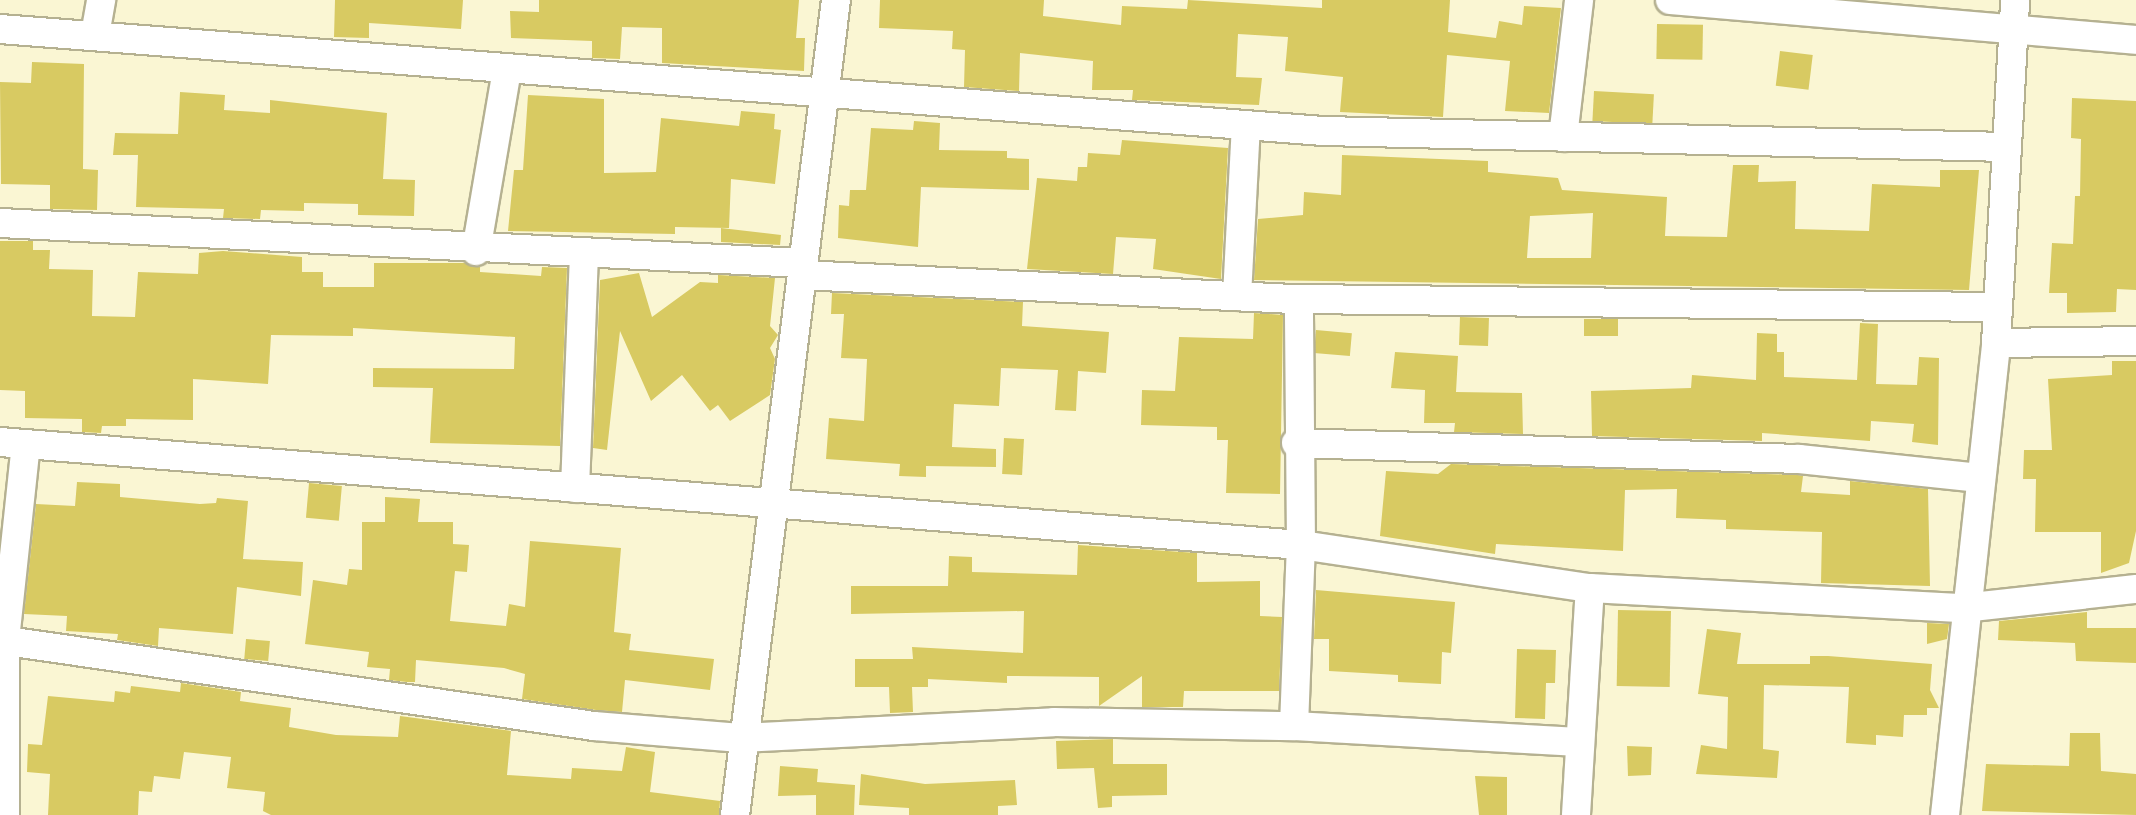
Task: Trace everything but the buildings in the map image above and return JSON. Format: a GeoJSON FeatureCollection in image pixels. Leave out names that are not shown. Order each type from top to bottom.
{"type":"FeatureCollection","features":[{"type":"Feature","properties":{"kind":"street"},"geometry":{"type":"LineString","coordinates":[[95,35],[101,0]]}},
{"type":"Feature","properties":{"kind":"street"},"geometry":{"type":"LineString","coordinates":[[735,815],[741,738],[836,0]]}},
{"type":"Feature","properties":{"kind":"street"},"geometry":{"type":"LineString","coordinates":[[1563,137],[1579,0]]}},
{"type":"Feature","properties":{"kind":"street"},"geometry":{"type":"LineString","coordinates":[[1670,0],[2013,14],[2136,40]]}},
{"type":"Feature","properties":{"kind":"street"},"geometry":{"type":"LineString","coordinates":[[1945,815],[1963,608],[1996,343],[2013,14]]}},
{"type":"Feature","properties":{"kind":"street"},"geometry":{"type":"LineString","coordinates":[[0,29],[95,35],[824,97],[1246,125],[1563,137],[2005,147]]}},
{"type":"Feature","properties":{"kind":"street"},"geometry":{"type":"LineString","coordinates":[[476,251],[507,70]]}},
{"type":"Feature","properties":{"kind":"street"},"geometry":{"type":"LineString","coordinates":[[1237,296],[1246,125]]}},
{"type":"Feature","properties":{"kind":"street"},"geometry":{"type":"LineString","coordinates":[[0,223],[476,251],[584,255],[1299,299],[1998,308]]}},
{"type":"Feature","properties":{"kind":"street"},"geometry":{"type":"LineString","coordinates":[[575,488],[584,255]]}},
{"type":"Feature","properties":{"kind":"street"},"geometry":{"type":"LineString","coordinates":[[1294,726],[1301,545],[1296,443],[1299,299]]}},
{"type":"Feature","properties":{"kind":"street"},"geometry":{"type":"LineString","coordinates":[[1996,343],[2136,341]]}},
{"type":"Feature","properties":{"kind":"street"},"geometry":{"type":"LineString","coordinates":[[4,815],[2,640],[13,443],[1301,545],[1590,588],[1963,608],[2136,589]]}},
{"type":"Feature","properties":{"kind":"street"},"geometry":{"type":"LineString","coordinates":[[1296,443],[1799,459],[1980,478]]}},
{"type":"Feature","properties":{"kind":"street"},"geometry":{"type":"LineString","coordinates":[[1584,814],[1579,742],[1590,588]]}},
{"type":"Feature","properties":{"kind":"street"},"geometry":{"type":"LineString","coordinates":[[2,640],[594,726],[741,738],[1054,722],[1294,726],[1579,742]]}}]}
